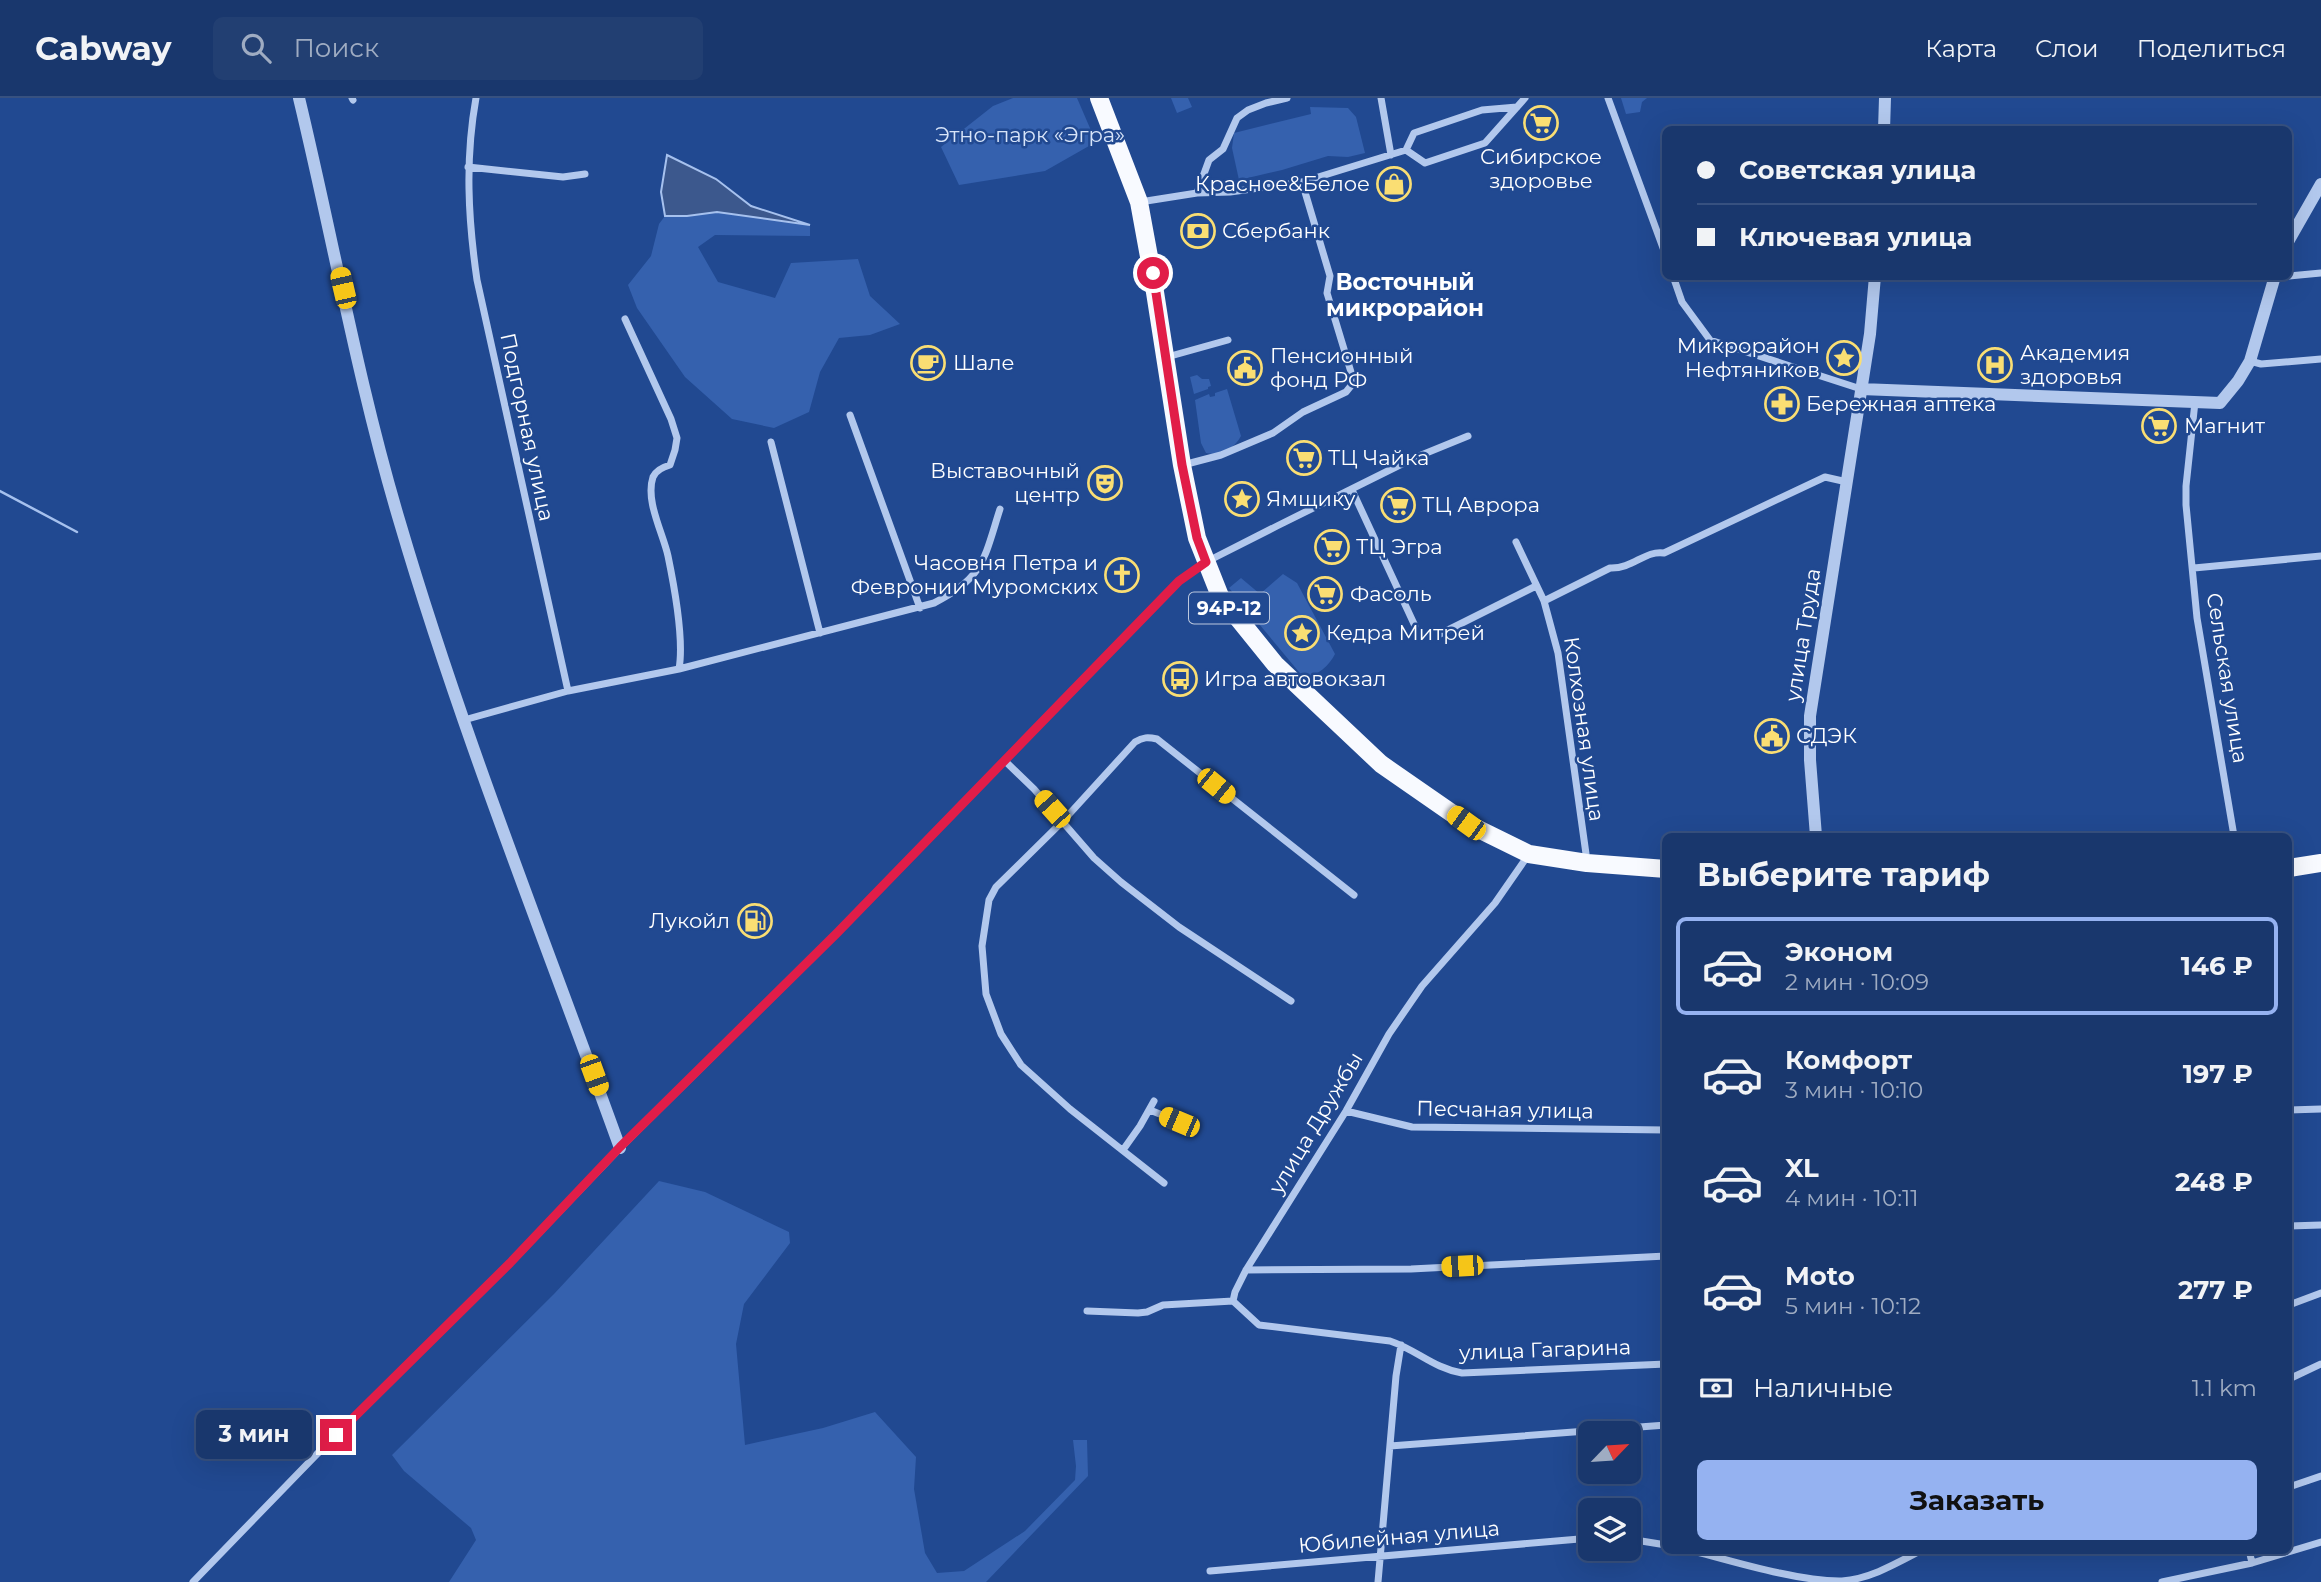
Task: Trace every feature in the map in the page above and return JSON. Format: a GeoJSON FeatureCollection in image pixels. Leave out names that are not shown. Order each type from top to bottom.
{"type":"FeatureCollection","features":[{"type":"Feature","properties":{"kind":"main road","name":"94Р-12"},"geometry":{"type":"LineString","coordinates":[[1099,98],[1139,202],[1182,465],[1197,538],[1220,596],[1275,664],[1381,764],[1466,823],[1529,854],[1587,863],[1662,869]]}},
{"type":"Feature","properties":{"kind":"main road"},"geometry":{"type":"LineString","coordinates":[[2292,868],[2320,867]]}},
{"type":"Feature","properties":{"kind":"street"},"geometry":{"type":"LineString","coordinates":[[299,98],[382,457],[400,523],[464,720],[620,1147]]}},
{"type":"Feature","properties":{"kind":"street","name":"Подгорная улица"},"geometry":{"type":"LineString","coordinates":[[476,98],[468,167],[470,229],[477,279],[568,691]]}},
{"type":"Feature","properties":{"kind":"street"},"geometry":{"type":"LineString","coordinates":[[1197,192],[1209,160],[1223,149],[1237,118],[1248,110],[1287,98]]}},
{"type":"Feature","properties":{"kind":"street"},"geometry":{"type":"LineString","coordinates":[[1381,98],[1391,155]]}},
{"type":"Feature","properties":{"kind":"street"},"geometry":{"type":"LineString","coordinates":[[1406,150],[1425,163],[1485,143],[1525,98]]}},
{"type":"Feature","properties":{"kind":"street"},"geometry":{"type":"LineString","coordinates":[[1608,98],[1662,245]]}},
{"type":"Feature","properties":{"kind":"street"},"geometry":{"type":"LineString","coordinates":[[1884,126],[1885,98]]}},
{"type":"Feature","properties":{"kind":"street"},"geometry":{"type":"LineString","coordinates":[[1139,202],[1197,192],[1230,192],[1303,182],[1406,150],[1414,133],[1482,110],[1517,107]]}},
{"type":"Feature","properties":{"kind":"street"},"geometry":{"type":"LineString","coordinates":[[468,167],[563,177],[585,174]]}},
{"type":"Feature","properties":{"kind":"street"},"geometry":{"type":"LineString","coordinates":[[1182,465],[1221,455],[1273,433],[1303,412],[1346,392],[1354,382],[1327,293],[1330,276],[1303,182]]}},
{"type":"Feature","properties":{"kind":"street"},"geometry":{"type":"LineString","coordinates":[[2292,235],[2321,184]]}},
{"type":"Feature","properties":{"kind":"street"},"geometry":{"type":"LineString","coordinates":[[2292,276],[2321,273]]}},
{"type":"Feature","properties":{"kind":"street"},"geometry":{"type":"LineString","coordinates":[[1674,280],[1682,302],[1710,340],[1861,389],[2220,403],[2250,361],[2275,280]]}},
{"type":"Feature","properties":{"kind":"street","name":"улица Труда"},"geometry":{"type":"LineString","coordinates":[[1816,833],[1810,760],[1810,716],[1870,334],[1875,280]]}},
{"type":"Feature","properties":{"kind":"street"},"geometry":{"type":"LineString","coordinates":[[625,319],[671,419],[677,438],[670,465],[656,472],[652,478],[653,507],[668,556],[682,653],[679,669]]}},
{"type":"Feature","properties":{"kind":"street"},"geometry":{"type":"LineString","coordinates":[[1166,357],[1228,340]]}},
{"type":"Feature","properties":{"kind":"street"},"geometry":{"type":"LineString","coordinates":[[2250,361],[2261,364],[2321,359]]}},
{"type":"Feature","properties":{"kind":"street"},"geometry":{"type":"LineString","coordinates":[[2194,568],[2186,486],[2195,402]]}},
{"type":"Feature","properties":{"kind":"street"},"geometry":{"type":"LineString","coordinates":[[850,415],[920,608]]}},
{"type":"Feature","properties":{"kind":"street"},"geometry":{"type":"LineString","coordinates":[[192,1582],[510,1263],[620,1147],[837,933],[1179,581],[1206,562],[1414,458],[1468,436]]}},
{"type":"Feature","properties":{"kind":"street"},"geometry":{"type":"LineString","coordinates":[[771,442],[820,633]]}},
{"type":"Feature","properties":{"kind":"street"},"geometry":{"type":"LineString","coordinates":[[1544,601],[1610,568],[1622,568],[1656,552],[1664,553],[1825,477],[1847,481]]}},
{"type":"Feature","properties":{"kind":"street"},"geometry":{"type":"LineString","coordinates":[[1352,490],[1415,626]]}},
{"type":"Feature","properties":{"kind":"street"},"geometry":{"type":"LineString","coordinates":[[464,720],[568,691],[679,669],[920,608],[954,593],[978,571],[1000,509]]}},
{"type":"Feature","properties":{"kind":"street","name":"Колхозная улица"},"geometry":{"type":"LineString","coordinates":[[1516,542],[1544,601],[1558,653],[1587,863]]}},
{"type":"Feature","properties":{"kind":"street","name":"Сельская улица"},"geometry":{"type":"LineString","coordinates":[[2233,833],[2197,618],[2194,568],[2321,556]]}},
{"type":"Feature","properties":{"kind":"street"},"geometry":{"type":"LineString","coordinates":[[1440,634],[1536,586]]}},
{"type":"Feature","properties":{"kind":"street"},"geometry":{"type":"LineString","coordinates":[[1164,1183],[1070,1109],[1021,1065],[1001,1034],[986,994],[982,946],[989,900],[996,887],[1062,822],[1135,742],[1141,738],[1157,738],[1354,895]]}},
{"type":"Feature","properties":{"kind":"street"},"geometry":{"type":"LineString","coordinates":[[1005,761],[1034,789],[1094,858],[1150,905],[1291,1001]]}},
{"type":"Feature","properties":{"kind":"street","name":"улица Дружбы"},"geometry":{"type":"LineString","coordinates":[[1233,1301],[1246,1270],[1346,1111],[1389,1034],[1422,986],[1495,903],[1529,854]]}},
{"type":"Feature","properties":{"kind":"street"},"geometry":{"type":"LineString","coordinates":[[1123,1150],[1154,1101]]}},
{"type":"Feature","properties":{"kind":"street"},"geometry":{"type":"LineString","coordinates":[[2292,1110],[2321,1108]]}},
{"type":"Feature","properties":{"kind":"street"},"geometry":{"type":"LineString","coordinates":[[1150,1110],[1179,1122]]}},
{"type":"Feature","properties":{"kind":"street","name":"Песчаная улица"},"geometry":{"type":"LineString","coordinates":[[1346,1111],[1412,1127],[1662,1130]]}},
{"type":"Feature","properties":{"kind":"street"},"geometry":{"type":"LineString","coordinates":[[2292,1226],[2321,1225]]}},
{"type":"Feature","properties":{"kind":"street"},"geometry":{"type":"LineString","coordinates":[[1246,1270],[1411,1269],[1662,1256]]}},
{"type":"Feature","properties":{"kind":"street"},"geometry":{"type":"LineString","coordinates":[[2292,1304],[2321,1293]]}},
{"type":"Feature","properties":{"kind":"street"},"geometry":{"type":"LineString","coordinates":[[1087,1311],[1138,1313],[1147,1312],[1163,1304],[1233,1301]]}},
{"type":"Feature","properties":{"kind":"street","name":"улица Гагарина"},"geometry":{"type":"LineString","coordinates":[[1233,1301],[1259,1325],[1390,1341],[1444,1370],[1462,1373],[1662,1364]]}},
{"type":"Feature","properties":{"kind":"street"},"geometry":{"type":"LineString","coordinates":[[1378,1582],[1401,1345]]}},
{"type":"Feature","properties":{"kind":"street"},"geometry":{"type":"LineString","coordinates":[[2292,1378],[2321,1364]]}},
{"type":"Feature","properties":{"kind":"street"},"geometry":{"type":"LineString","coordinates":[[1390,1446],[1662,1425]]}},
{"type":"Feature","properties":{"kind":"street"},"geometry":{"type":"LineString","coordinates":[[2292,1487],[2321,1476]]}},
{"type":"Feature","properties":{"kind":"street","name":"Юбилейная улица"},"geometry":{"type":"LineString","coordinates":[[1210,1571],[1578,1539]]}},
{"type":"Feature","properties":{"kind":"street"},"geometry":{"type":"LineString","coordinates":[[1641,1541],[1662,1544]]}},
{"type":"Feature","properties":{"kind":"street"},"geometry":{"type":"LineString","coordinates":[[2292,1551],[2321,1542]]}},
{"type":"Feature","properties":{"kind":"street"},"geometry":{"type":"LineString","coordinates":[[1706,1554],[1801,1578],[1844,1581],[1891,1566],[1914,1554]]}},
{"type":"Feature","properties":{"kind":"street"},"geometry":{"type":"LineString","coordinates":[[2250,1554],[2252,1563]]}},
{"type":"Feature","properties":{"kind":"street"},"geometry":{"type":"LineString","coordinates":[[2162,1582],[2282,1554]]}},
{"type":"Feature","properties":{"kind":"green space","name":"Этно-парк «Эгра»"},"geometry":{"type":"Polygon","coordinates":[[[1013,98],[1077,98],[1096,142],[1045,171],[959,185],[941,147],[993,106],[1013,98]]]}},
{"type":"Feature","properties":{"kind":"green space"},"geometry":{"type":"Polygon","coordinates":[[[1171,98],[1188,98],[1192,107],[1177,113],[1171,98]]]}},
{"type":"Feature","properties":{"kind":"green space"},"geometry":{"type":"Polygon","coordinates":[[[1621,98],[1647,98],[1642,102],[1640,112],[1626,114],[1621,98]]]}},
{"type":"Feature","properties":{"kind":"green space"},"geometry":{"type":"Polygon","coordinates":[[[1310,107],[1348,108],[1356,117],[1365,153],[1348,157],[1328,156],[1239,180],[1232,148],[1234,133],[1311,114],[1310,107]]]}},
{"type":"Feature","properties":{"kind":"green space"},"geometry":{"type":"Polygon","coordinates":[[[717,212],[810,225],[810,236],[715,235],[698,247],[718,282],[775,298],[791,263],[858,259],[870,296],[900,324],[870,335],[839,338],[820,372],[809,412],[774,428],[732,419],[685,377],[637,308],[628,285],[651,256],[659,224],[665,216],[717,212]]]}},
{"type":"Feature","properties":{"kind":"green space"},"geometry":{"type":"Polygon","coordinates":[[[1197,375],[1202,379],[1209,379],[1211,386],[1194,394],[1190,377],[1197,375]]]}},
{"type":"Feature","properties":{"kind":"green space"},"geometry":{"type":"Polygon","coordinates":[[[1227,389],[1241,436],[1235,445],[1226,450],[1206,453],[1201,443],[1195,400],[1209,394],[1210,397],[1215,396],[1215,393],[1227,389]]]}},
{"type":"Feature","properties":{"kind":"green space"},"geometry":{"type":"Polygon","coordinates":[[[1283,574],[1297,583],[1335,654],[1322,669],[1304,678],[1229,588],[1241,578],[1260,594],[1283,574]]]}},
{"type":"Feature","properties":{"kind":"green space"},"geometry":{"type":"Polygon","coordinates":[[[659,1181],[705,1192],[789,1232],[790,1243],[744,1304],[736,1344],[745,1445],[823,1428],[875,1412],[916,1457],[914,1489],[925,1553],[937,1573],[964,1571],[1025,1531],[1075,1480],[1073,1440],[1087,1440],[1088,1476],[986,1582],[449,1582],[476,1540],[471,1528],[404,1471],[392,1455],[554,1294],[659,1181]]]}},
{"type":"Feature","properties":{"kind":"shaded area"},"geometry":{"type":"Polygon","coordinates":[[[667,155],[716,179],[751,206],[810,225],[717,212],[665,216],[661,192],[667,155]]]}},
{"type":"Feature","properties":{"kind":"waterway"},"geometry":{"type":"LineString","coordinates":[[0,491],[77,532]]}},
{"type":"Feature","properties":{"kind":"place","name":"Сибирское здоровье"},"geometry":{"type":"Point","coordinates":[1541,123]}},
{"type":"Feature","properties":{"kind":"place","name":"Красное&Белое"},"geometry":{"type":"Point","coordinates":[1394,184]}},
{"type":"Feature","properties":{"kind":"place","name":"Сбербанк"},"geometry":{"type":"Point","coordinates":[1198,231]}},
{"type":"Feature","properties":{"kind":"place","name":"Микрорайон Нефтяников"},"geometry":{"type":"Point","coordinates":[1844,358]}},
{"type":"Feature","properties":{"kind":"place","name":"Шале"},"geometry":{"type":"Point","coordinates":[928,363]}},
{"type":"Feature","properties":{"kind":"place","name":"Академия здоровья"},"geometry":{"type":"Point","coordinates":[1995,365]}},
{"type":"Feature","properties":{"kind":"place","name":"Пенсионный фонд РФ"},"geometry":{"type":"Point","coordinates":[1245,368]}},
{"type":"Feature","properties":{"kind":"place","name":"Бережная аптека"},"geometry":{"type":"Point","coordinates":[1782,404]}},
{"type":"Feature","properties":{"kind":"place","name":"Магнит"},"geometry":{"type":"Point","coordinates":[2159,426]}},
{"type":"Feature","properties":{"kind":"place","name":"ТЦ Чайка"},"geometry":{"type":"Point","coordinates":[1304,458]}},
{"type":"Feature","properties":{"kind":"place","name":"Выставочный центр"},"geometry":{"type":"Point","coordinates":[1105,483]}},
{"type":"Feature","properties":{"kind":"place","name":"Ямщику"},"geometry":{"type":"Point","coordinates":[1242,499]}},
{"type":"Feature","properties":{"kind":"place","name":"ТЦ Аврора"},"geometry":{"type":"Point","coordinates":[1398,505]}},
{"type":"Feature","properties":{"kind":"place","name":"ТЦ Эгра"},"geometry":{"type":"Point","coordinates":[1332,547]}},
{"type":"Feature","properties":{"kind":"place","name":"Часовня Петра и Февронии Муромских"},"geometry":{"type":"Point","coordinates":[1122,575]}},
{"type":"Feature","properties":{"kind":"place","name":"Фасоль"},"geometry":{"type":"Point","coordinates":[1325,594]}},
{"type":"Feature","properties":{"kind":"place","name":"Кедра Митрей"},"geometry":{"type":"Point","coordinates":[1302,633]}},
{"type":"Feature","properties":{"kind":"place","name":"Игра автовокзал"},"geometry":{"type":"Point","coordinates":[1180,679]}},
{"type":"Feature","properties":{"kind":"place","name":"СДЭК"},"geometry":{"type":"Point","coordinates":[1772,736]}},
{"type":"Feature","properties":{"kind":"place","name":"Лукойл"},"geometry":{"type":"Point","coordinates":[755,921]}},
{"type":"Feature","properties":{"kind":"district","name":"Восточный микрорайон"},"geometry":{"type":"Point","coordinates":[1405,295]}},
{"type":"Feature","properties":{"kind":"route"},"geometry":{"type":"LineString","coordinates":[[336,1435],[510,1263],[620,1147],[837,933],[1179,581],[1206,562],[1197,538],[1182,465],[1153,273]]}}]}
